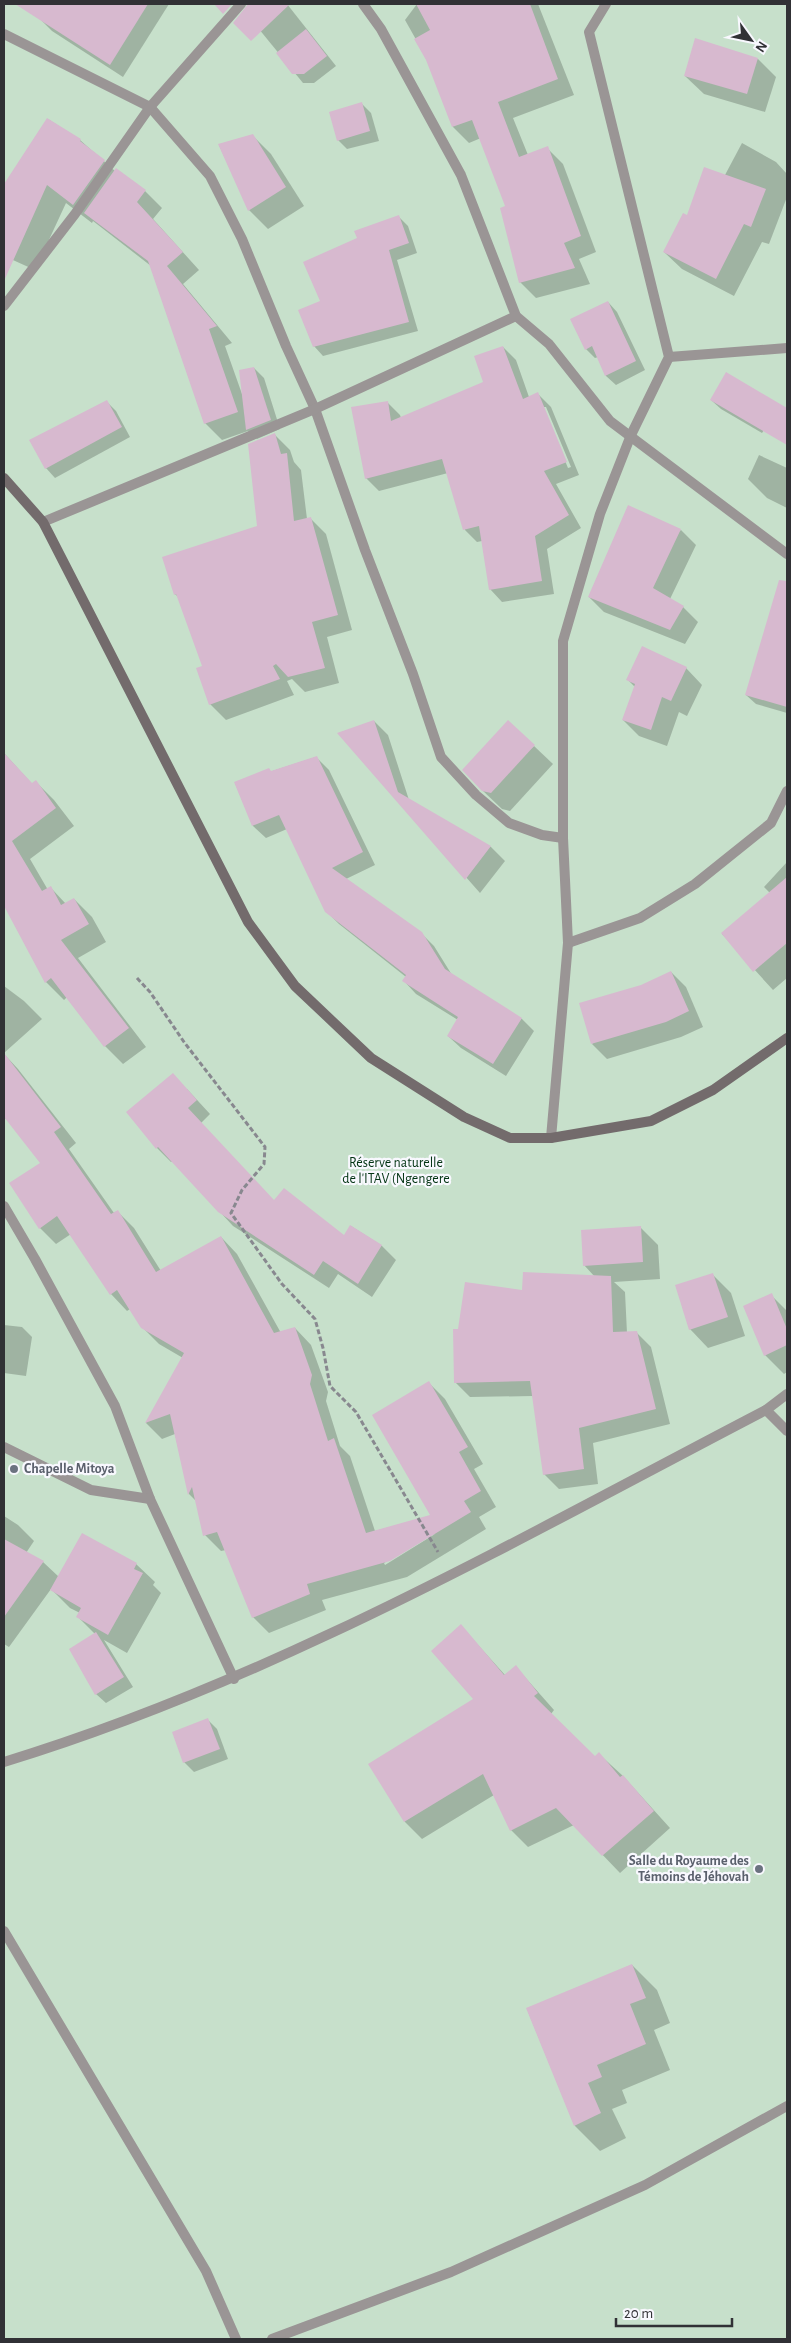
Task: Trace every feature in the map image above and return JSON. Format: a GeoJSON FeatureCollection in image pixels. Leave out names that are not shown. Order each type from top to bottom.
{"type":"FeatureCollection","features":[{"type":"Feature","properties":{"kind":"main road"},"geometry":{"type":"LineString","coordinates":[[4,478],[43,522],[248,922],[296,986],[371,1058],[464,1117],[510,1138],[551,1138],[651,1121],[713,1090],[787,1038]]}},
{"type":"Feature","properties":{"kind":"street"},"geometry":{"type":"LineString","coordinates":[[4,306],[75,214],[150,107],[241,4]]}},
{"type":"Feature","properties":{"kind":"street"},"geometry":{"type":"LineString","coordinates":[[362,4],[381,29],[461,175],[516,316],[549,344],[610,421],[787,554]]}},
{"type":"Feature","properties":{"kind":"street"},"geometry":{"type":"LineString","coordinates":[[551,1138],[568,943],[563,838],[563,641],[600,514],[630,435],[669,357],[589,32],[606,4]]}},
{"type":"Feature","properties":{"kind":"street"},"geometry":{"type":"LineString","coordinates":[[4,34],[150,107],[210,176],[242,239],[286,346],[315,409],[365,550],[413,674],[441,757],[476,795],[509,823],[542,835],[563,838]]}},
{"type":"Feature","properties":{"kind":"street"},"geometry":{"type":"LineString","coordinates":[[43,522],[315,409],[516,316]]}},
{"type":"Feature","properties":{"kind":"street"},"geometry":{"type":"LineString","coordinates":[[669,357],[787,348]]}},
{"type":"Feature","properties":{"kind":"street"},"geometry":{"type":"LineString","coordinates":[[568,943],[640,918],[695,884],[771,823],[787,791]]}},
{"type":"Feature","properties":{"kind":"street"},"geometry":{"type":"LineString","coordinates":[[4,1206],[115,1406],[150,1499],[234,1678]]}},
{"type":"Feature","properties":{"kind":"street"},"geometry":{"type":"LineString","coordinates":[[4,1762],[54,1746],[234,1678],[386,1607],[766,1410],[787,1394]]}},
{"type":"Feature","properties":{"kind":"street"},"geometry":{"type":"LineString","coordinates":[[766,1410],[787,1431]]}},
{"type":"Feature","properties":{"kind":"street"},"geometry":{"type":"LineString","coordinates":[[4,1447],[91,1490],[150,1499]]}},
{"type":"Feature","properties":{"kind":"street"},"geometry":{"type":"LineString","coordinates":[[4,1931],[206,2271],[236,2339]]}},
{"type":"Feature","properties":{"kind":"street"},"geometry":{"type":"LineString","coordinates":[[272,2339],[451,2272],[645,2185],[787,2106]]}},
{"type":"Feature","properties":{"kind":"path"},"geometry":{"type":"LineString","coordinates":[[137,978],[150,992],[184,1042],[265,1147],[264,1164],[242,1190],[231,1213],[282,1284],[315,1319],[330,1386],[356,1412],[451,1574]]}},
{"type":"Feature","properties":{"kind":"green space","name":"Réserve naturelle de l'ITAV (Ngengere"},"geometry":{"type":"Polygon","coordinates":[[[4,4],[787,4],[787,2339],[4,2339],[4,4]]]}},
{"type":"Feature","properties":{"kind":"building"},"geometry":{"type":"Polygon","coordinates":[[[15,4],[148,4],[110,65],[15,4]]]}},
{"type":"Feature","properties":{"kind":"building"},"geometry":{"type":"Polygon","coordinates":[[[214,4],[232,4],[223,14],[214,4]]]}},
{"type":"Feature","properties":{"kind":"building"},"geometry":{"type":"Polygon","coordinates":[[[248,4],[290,4],[251,41],[233,23],[248,4]]]}},
{"type":"Feature","properties":{"kind":"building"},"geometry":{"type":"Polygon","coordinates":[[[416,4],[530,4],[558,79],[498,102],[519,157],[548,146],[581,236],[564,243],[575,268],[519,283],[500,208],[505,206],[472,120],[452,127],[426,60],[414,39],[430,30],[416,4]]]}},
{"type":"Feature","properties":{"kind":"building"},"geometry":{"type":"Polygon","coordinates":[[[306,29],[327,56],[304,74],[292,74],[276,53],[306,29]]]}},
{"type":"Feature","properties":{"kind":"building"},"geometry":{"type":"Polygon","coordinates":[[[695,38],[758,58],[747,94],[684,76],[695,38]]]}},
{"type":"Feature","properties":{"kind":"building"},"geometry":{"type":"Polygon","coordinates":[[[362,102],[370,131],[337,141],[329,112],[362,102]]]}},
{"type":"Feature","properties":{"kind":"building"},"geometry":{"type":"Polygon","coordinates":[[[47,118],[81,139],[80,141],[105,160],[73,205],[47,185],[4,281],[4,184],[47,118]]]}},
{"type":"Feature","properties":{"kind":"building"},"geometry":{"type":"Polygon","coordinates":[[[253,134],[286,187],[248,211],[218,144],[253,134]]]}},
{"type":"Feature","properties":{"kind":"building"},"geometry":{"type":"Polygon","coordinates":[[[704,167],[766,189],[751,227],[744,224],[716,279],[663,252],[683,213],[687,215],[704,167]]]}},
{"type":"Feature","properties":{"kind":"building"},"geometry":{"type":"Polygon","coordinates":[[[116,168],[146,190],[137,202],[183,252],[167,266],[217,326],[209,329],[238,412],[204,424],[148,261],[84,213],[116,168]]]}},
{"type":"Feature","properties":{"kind":"building"},"geometry":{"type":"Polygon","coordinates":[[[399,215],[409,243],[389,250],[409,322],[313,347],[298,310],[320,301],[303,262],[357,238],[354,231],[399,215]]]}},
{"type":"Feature","properties":{"kind":"building"},"geometry":{"type":"Polygon","coordinates":[[[608,301],[636,361],[605,376],[592,346],[585,350],[570,319],[608,301]]]}},
{"type":"Feature","properties":{"kind":"building"},"geometry":{"type":"Polygon","coordinates":[[[503,346],[523,399],[538,392],[567,462],[544,471],[569,515],[535,536],[542,581],[489,590],[479,526],[463,530],[442,459],[365,479],[351,407],[388,401],[391,421],[483,382],[474,356],[503,346]]]}},
{"type":"Feature","properties":{"kind":"building"},"geometry":{"type":"Polygon","coordinates":[[[254,367],[271,420],[246,430],[239,370],[254,367]]]}},
{"type":"Feature","properties":{"kind":"building"},"geometry":{"type":"Polygon","coordinates":[[[726,372],[787,408],[787,445],[710,400],[726,372]]]}},
{"type":"Feature","properties":{"kind":"building"},"geometry":{"type":"Polygon","coordinates":[[[107,400],[122,427],[45,469],[29,440],[107,400]]]}},
{"type":"Feature","properties":{"kind":"building"},"geometry":{"type":"Polygon","coordinates":[[[275,433],[281,454],[287,453],[294,521],[311,517],[338,615],[312,622],[325,668],[288,677],[276,664],[273,666],[280,679],[209,705],[196,668],[202,666],[176,594],[174,595],[162,557],[257,526],[248,444],[275,433]]]}},
{"type":"Feature","properties":{"kind":"building"},"geometry":{"type":"Polygon","coordinates":[[[628,505],[681,529],[653,588],[684,606],[670,630],[588,597],[628,505]]]}},
{"type":"Feature","properties":{"kind":"building"},"geometry":{"type":"Polygon","coordinates":[[[779,580],[787,581],[787,707],[745,695],[779,580]]]}},
{"type":"Feature","properties":{"kind":"building"},"geometry":{"type":"Polygon","coordinates":[[[642,646],[687,667],[671,701],[662,697],[651,730],[622,720],[635,684],[626,680],[642,646]]]}},
{"type":"Feature","properties":{"kind":"building"},"geometry":{"type":"Polygon","coordinates":[[[374,720],[398,792],[491,846],[465,880],[337,733],[374,720]]]}},
{"type":"Feature","properties":{"kind":"building"},"geometry":{"type":"Polygon","coordinates":[[[508,720],[535,745],[491,793],[482,791],[462,770],[508,720]]]}},
{"type":"Feature","properties":{"kind":"building"},"geometry":{"type":"Polygon","coordinates":[[[4,753],[32,783],[36,780],[56,808],[12,841],[42,891],[51,886],[61,905],[74,898],[89,924],[61,940],[129,1028],[104,1047],[51,978],[45,983],[4,906],[4,753]]]}},
{"type":"Feature","properties":{"kind":"building"},"geometry":{"type":"Polygon","coordinates":[[[317,756],[363,852],[332,868],[422,932],[445,969],[522,1018],[493,1064],[447,1036],[458,1017],[402,981],[406,975],[325,912],[279,815],[252,826],[234,782],[269,768],[271,771],[317,756]]]}},
{"type":"Feature","properties":{"kind":"building"},"geometry":{"type":"Polygon","coordinates":[[[787,877],[787,943],[753,972],[721,933],[787,877]]]}},
{"type":"Feature","properties":{"kind":"building"},"geometry":{"type":"Polygon","coordinates":[[[671,971],[689,1011],[666,1022],[591,1044],[579,1003],[641,985],[671,971]]]}},
{"type":"Feature","properties":{"kind":"building"},"geometry":{"type":"Polygon","coordinates":[[[4,1053],[61,1127],[54,1132],[111,1214],[118,1210],[156,1272],[221,1236],[274,1333],[295,1327],[312,1375],[310,1384],[328,1441],[334,1438],[366,1533],[430,1515],[372,1415],[429,1381],[468,1447],[459,1452],[481,1491],[464,1501],[471,1512],[390,1561],[307,1584],[310,1594],[252,1618],[217,1532],[203,1536],[192,1487],[188,1495],[170,1414],[145,1423],[184,1353],[141,1328],[117,1290],[110,1295],[57,1216],[39,1229],[9,1183],[40,1163],[4,1117],[4,1053]]]}},
{"type":"Feature","properties":{"kind":"building"},"geometry":{"type":"Polygon","coordinates":[[[173,1073],[197,1100],[188,1108],[274,1200],[284,1188],[344,1235],[350,1225],[382,1245],[358,1284],[323,1261],[314,1275],[218,1212],[158,1147],[156,1149],[126,1112],[173,1073]]]}},
{"type":"Feature","properties":{"kind":"building"},"geometry":{"type":"Polygon","coordinates":[[[641,1226],[643,1262],[583,1266],[581,1230],[641,1226]]]}},
{"type":"Feature","properties":{"kind":"building"},"geometry":{"type":"Polygon","coordinates":[[[523,1272],[611,1276],[613,1332],[637,1331],[656,1409],[579,1428],[584,1469],[543,1475],[530,1381],[454,1383],[453,1329],[458,1329],[465,1282],[522,1290],[523,1272]]]}},
{"type":"Feature","properties":{"kind":"building"},"geometry":{"type":"Polygon","coordinates":[[[713,1273],[728,1317],[689,1330],[675,1285],[713,1273]]]}},
{"type":"Feature","properties":{"kind":"building"},"geometry":{"type":"Polygon","coordinates":[[[772,1293],[787,1329],[787,1345],[764,1356],[743,1306],[772,1293]]]}},
{"type":"Feature","properties":{"kind":"building"},"geometry":{"type":"Polygon","coordinates":[[[82,1533],[137,1563],[134,1569],[143,1573],[108,1635],[76,1617],[81,1608],[50,1590],[82,1533]]]}},
{"type":"Feature","properties":{"kind":"building"},"geometry":{"type":"Polygon","coordinates":[[[4,1539],[44,1561],[4,1617],[4,1539]]]}},
{"type":"Feature","properties":{"kind":"building"},"geometry":{"type":"Polygon","coordinates":[[[461,1624],[504,1675],[516,1665],[538,1693],[534,1696],[595,1756],[599,1752],[620,1777],[623,1775],[654,1811],[602,1856],[556,1808],[510,1831],[483,1774],[404,1822],[368,1764],[473,1699],[431,1651],[461,1624]]]}},
{"type":"Feature","properties":{"kind":"building"},"geometry":{"type":"Polygon","coordinates":[[[96,1632],[124,1677],[95,1695],[69,1649],[96,1632]]]}},
{"type":"Feature","properties":{"kind":"building"},"geometry":{"type":"Polygon","coordinates":[[[208,1718],[220,1749],[183,1763],[172,1732],[208,1718]]]}},
{"type":"Feature","properties":{"kind":"building"},"geometry":{"type":"Polygon","coordinates":[[[632,1964],[646,1998],[630,2004],[646,2044],[597,2065],[602,2077],[588,2083],[601,2113],[574,2126],[526,2008],[632,1964]]]}},
{"type":"Feature","properties":{"kind":"place","name":"Chapelle Mitoya"},"geometry":{"type":"Point","coordinates":[14,1469]}},
{"type":"Feature","properties":{"kind":"place","name":"Salle du Royaume des Témoins de Jéhovah"},"geometry":{"type":"Point","coordinates":[759,1869]}}]}
